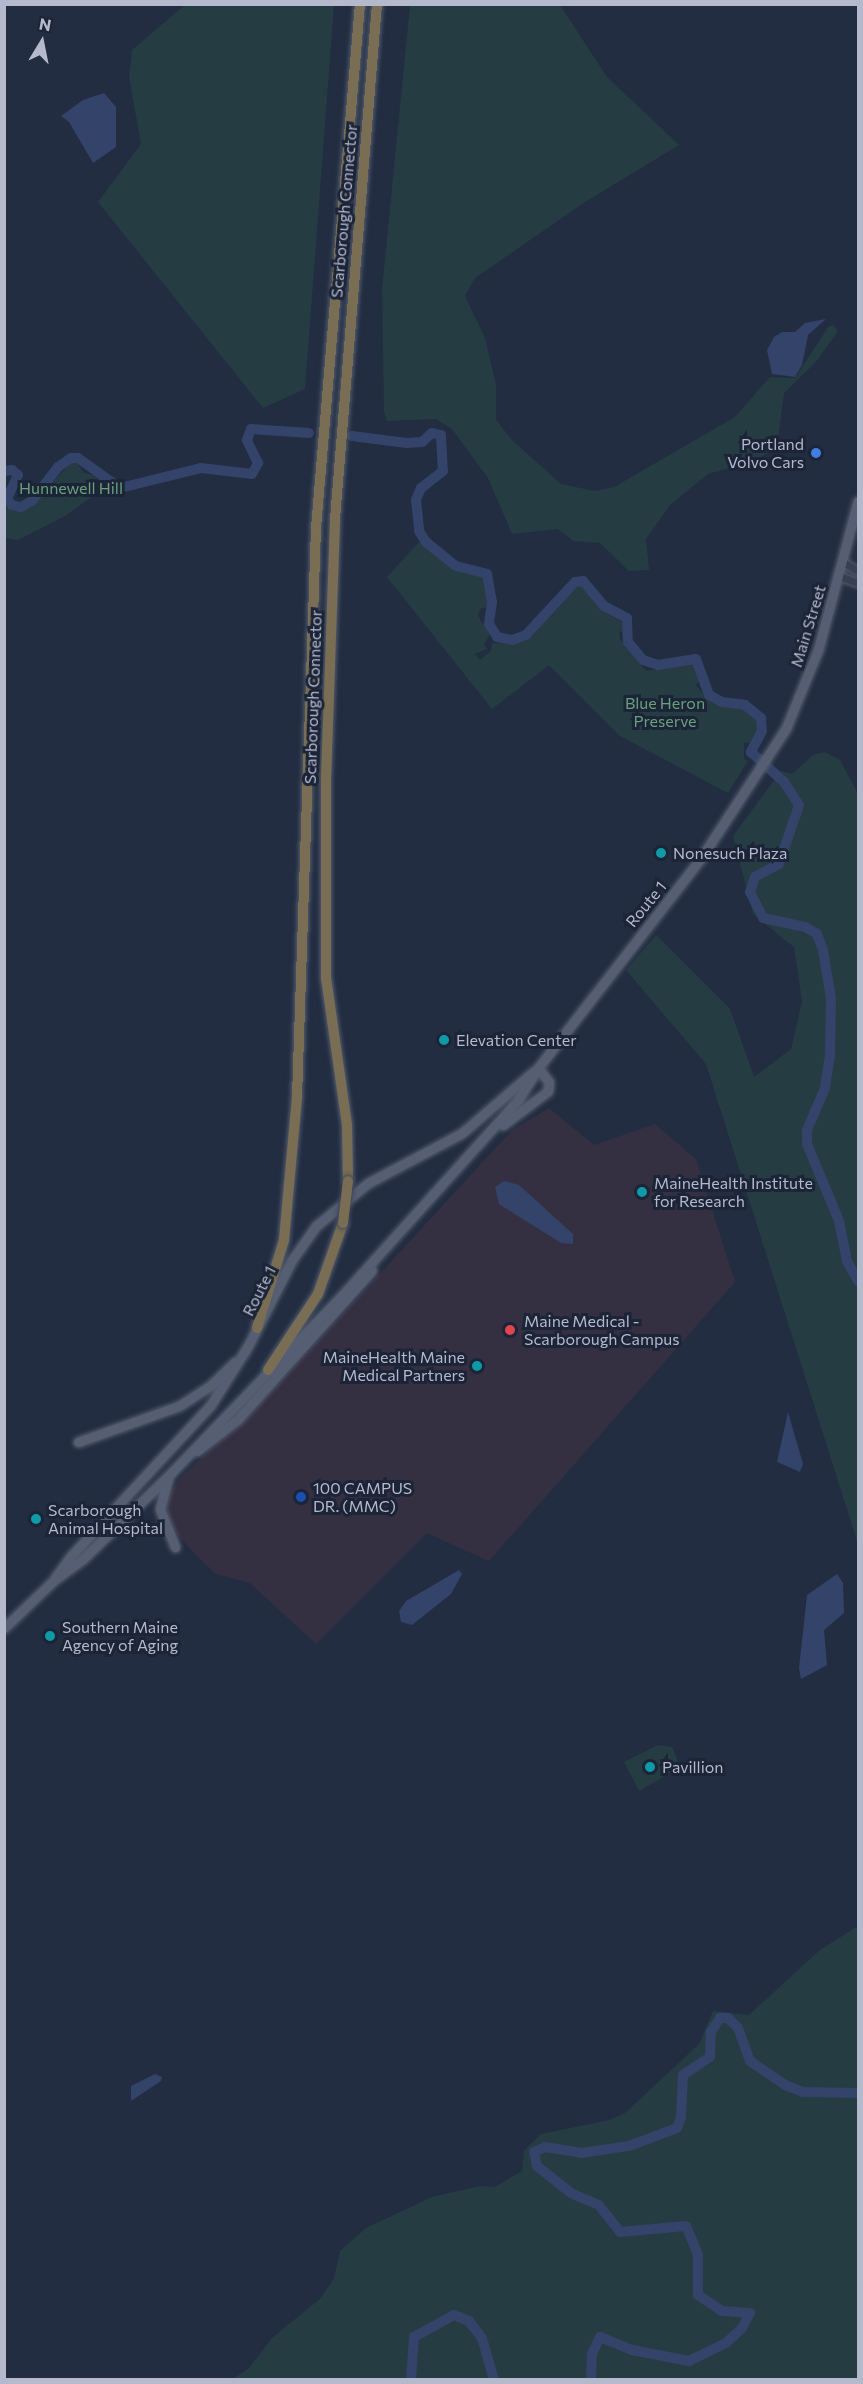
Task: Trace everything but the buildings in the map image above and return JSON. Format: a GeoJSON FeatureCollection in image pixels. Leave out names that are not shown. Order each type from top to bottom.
{"type":"FeatureCollection","features":[{"type":"Feature","properties":{"kind":"highway","name":"Scarborough Connector"},"geometry":{"type":"LineString","coordinates":[[258,1328],[284,1240],[297,1097],[316,528],[360,4]]}},
{"type":"Feature","properties":{"kind":"highway","name":"Scarborough Connector"},"geometry":{"type":"LineString","coordinates":[[268,1370],[318,1294],[343,1223],[348,1181],[347,1125],[326,978],[326,779],[335,519],[377,4]]}},
{"type":"Feature","properties":{"kind":"main road","name":"Main Street"},"geometry":{"type":"LineString","coordinates":[[770,754],[808,677],[843,562],[858,501]]}},
{"type":"Feature","properties":{"kind":"main road","name":"Route 1"},"geometry":{"type":"LineString","coordinates":[[4,1628],[54,1580],[83,1559],[172,1472],[481,1143],[518,1100],[538,1068],[693,868],[770,754]]}},
{"type":"Feature","properties":{"kind":"main road","name":"Route 1"},"geometry":{"type":"LineString","coordinates":[[54,1580],[84,1541],[191,1429],[227,1383],[296,1253],[325,1216],[368,1183],[462,1132],[538,1068]]}},
{"type":"Feature","properties":{"kind":"main road"},"geometry":{"type":"LineString","coordinates":[[481,1143],[546,1096],[549,1082],[538,1068]]}},
{"type":"Feature","properties":{"kind":"main road"},"geometry":{"type":"LineString","coordinates":[[184,1459],[238,1419],[349,1299],[402,1229]]}},
{"type":"Feature","properties":{"kind":"main road"},"geometry":{"type":"LineString","coordinates":[[78,1442],[192,1399],[221,1376],[248,1347]]}},
{"type":"Feature","properties":{"kind":"main road"},"geometry":{"type":"LineString","coordinates":[[172,1472],[160,1509],[175,1547]]}},
{"type":"Feature","properties":{"kind":"street"},"geometry":{"type":"LineString","coordinates":[[843,562],[858,571]]}},
{"type":"Feature","properties":{"kind":"street"},"geometry":{"type":"LineString","coordinates":[[839,576],[858,583]]}},
{"type":"Feature","properties":{"kind":"shaded area","name":"Maine Medical - Scarborough Campus"},"geometry":{"type":"Polygon","coordinates":[[[549,1108],[594,1145],[655,1124],[696,1159],[735,1282],[489,1561],[427,1533],[316,1644],[250,1583],[216,1574],[193,1552],[173,1529],[166,1507],[168,1496],[179,1479],[284,1378],[512,1130],[549,1108]]]}},
{"type":"Feature","properties":{"kind":"green space"},"geometry":{"type":"Polygon","coordinates":[[[186,4],[334,5],[305,389],[263,408],[98,202],[141,144],[129,77],[132,50],[186,4]]]}},
{"type":"Feature","properties":{"kind":"green space"},"geometry":{"type":"Polygon","coordinates":[[[410,5],[560,5],[607,77],[679,145],[585,202],[475,278],[465,296],[485,338],[496,385],[496,420],[512,440],[561,484],[595,491],[614,487],[735,417],[770,377],[795,378],[828,327],[833,325],[838,331],[815,363],[784,393],[778,440],[771,449],[759,459],[708,474],[670,505],[646,539],[649,570],[629,571],[600,543],[573,541],[558,529],[512,534],[488,478],[452,429],[436,419],[387,421],[384,412],[382,289],[410,5]]]}},
{"type":"Feature","properties":{"kind":"green space","name":"Hunnewell Hill"},"geometry":{"type":"Polygon","coordinates":[[[71,462],[76,462],[84,473],[97,476],[107,486],[65,516],[18,540],[5,538],[5,505],[14,511],[30,508],[71,462]]]}},
{"type":"Feature","properties":{"kind":"green space","name":"Blue Heron Preserve"},"geometry":{"type":"Polygon","coordinates":[[[419,542],[459,572],[482,575],[490,606],[480,609],[478,616],[490,634],[484,645],[487,649],[475,654],[480,660],[491,651],[492,643],[514,644],[532,636],[579,585],[587,588],[603,611],[625,624],[624,633],[619,631],[620,639],[646,671],[695,663],[702,679],[695,685],[713,703],[743,707],[760,724],[754,742],[744,743],[744,759],[748,761],[728,793],[620,736],[549,665],[492,709],[387,577],[419,542]]]}},
{"type":"Feature","properties":{"kind":"green space"},"geometry":{"type":"Polygon","coordinates":[[[825,752],[840,760],[858,794],[858,1544],[706,1064],[626,970],[656,935],[730,1009],[754,1077],[791,1049],[802,1001],[794,947],[753,914],[733,836],[781,771],[792,774],[813,755],[825,752]]]}},
{"type":"Feature","properties":{"kind":"green space"},"geometry":{"type":"Polygon","coordinates":[[[658,1745],[672,1747],[680,1767],[639,1791],[624,1762],[658,1745]]]}},
{"type":"Feature","properties":{"kind":"green space"},"geometry":{"type":"Polygon","coordinates":[[[858,1926],[858,2379],[233,2379],[249,2368],[272,2338],[321,2298],[334,2278],[340,2251],[366,2228],[432,2197],[480,2186],[495,2187],[522,2171],[524,2151],[541,2134],[610,2120],[625,2113],[699,2044],[713,2011],[749,2015],[820,1950],[858,1926]]]}},
{"type":"Feature","properties":{"kind":"water"},"geometry":{"type":"Polygon","coordinates":[[[104,93],[116,107],[116,147],[93,163],[69,122],[61,116],[83,100],[104,93]]]}},
{"type":"Feature","properties":{"kind":"water"},"geometry":{"type":"Polygon","coordinates":[[[826,319],[808,335],[802,365],[795,377],[772,374],[767,350],[774,337],[782,332],[795,332],[805,323],[826,319]]]}},
{"type":"Feature","properties":{"kind":"water"},"geometry":{"type":"Polygon","coordinates":[[[504,1181],[519,1185],[573,1234],[573,1244],[561,1243],[499,1204],[495,1187],[504,1181]]]}},
{"type":"Feature","properties":{"kind":"water"},"geometry":{"type":"Polygon","coordinates":[[[788,1412],[803,1464],[800,1472],[777,1462],[788,1412]]]}},
{"type":"Feature","properties":{"kind":"water"},"geometry":{"type":"Polygon","coordinates":[[[459,1570],[462,1574],[451,1594],[412,1625],[401,1622],[399,1611],[406,1601],[459,1570]]]}},
{"type":"Feature","properties":{"kind":"water"},"geometry":{"type":"Polygon","coordinates":[[[837,1574],[843,1583],[844,1613],[824,1630],[827,1665],[801,1679],[799,1668],[807,1595],[837,1574]]]}},
{"type":"Feature","properties":{"kind":"water"},"geometry":{"type":"Polygon","coordinates":[[[155,2074],[162,2077],[161,2081],[131,2101],[131,2086],[155,2074]]]}},
{"type":"Feature","properties":{"kind":"waterway"},"geometry":{"type":"LineString","coordinates":[[4,471],[12,470],[18,475],[7,499],[12,505],[21,507],[32,501],[58,467],[71,458],[78,458],[120,488],[201,468],[252,474],[258,463],[247,440],[251,429],[309,433]]}},
{"type":"Feature","properties":{"kind":"waterway"},"geometry":{"type":"LineString","coordinates":[[352,436],[407,443],[422,442],[432,433],[441,435],[443,471],[421,488],[416,500],[419,531],[426,542],[456,566],[487,574],[492,602],[489,624],[497,637],[512,640],[526,635],[575,582],[583,581],[604,606],[627,618],[628,642],[643,660],[658,665],[696,659],[709,695],[722,702],[745,705],[761,718],[762,731],[751,752],[784,782],[799,805],[779,864],[755,877],[750,892],[763,918],[805,927],[817,934],[823,950],[831,999],[830,1055],[825,1088],[807,1130],[807,1144],[839,1221],[847,1261],[858,1281]]}},
{"type":"Feature","properties":{"kind":"waterway"},"geometry":{"type":"LineString","coordinates":[[591,2380],[592,2354],[600,2337],[632,2350],[689,2361],[726,2343],[742,2328],[750,2313],[722,2311],[698,2295],[698,2255],[686,2226],[620,2232],[599,2205],[571,2193],[537,2166],[534,2152],[545,2147],[581,2153],[629,2146],[677,2128],[681,2117],[683,2075],[710,2057],[711,2032],[720,2018],[728,2018],[738,2028],[750,2061],[785,2085],[803,2092],[858,2093]]}},
{"type":"Feature","properties":{"kind":"waterway"},"geometry":{"type":"LineString","coordinates":[[411,2380],[414,2337],[454,2315],[469,2321],[482,2338],[494,2380]]}},
{"type":"Feature","properties":{"kind":"place","name":"Portland Volvo Cars"},"geometry":{"type":"Point","coordinates":[816,453]}},
{"type":"Feature","properties":{"kind":"place","name":"Nonesuch Plaza"},"geometry":{"type":"Point","coordinates":[661,853]}},
{"type":"Feature","properties":{"kind":"place","name":"Elevation Center"},"geometry":{"type":"Point","coordinates":[444,1040]}},
{"type":"Feature","properties":{"kind":"place","name":"MaineHealth Institute for Research"},"geometry":{"type":"Point","coordinates":[642,1192]}},
{"type":"Feature","properties":{"kind":"place","name":"Maine Medical - Scarborough Campus"},"geometry":{"type":"Point","coordinates":[510,1330]}},
{"type":"Feature","properties":{"kind":"place","name":"MaineHealth Maine Medical Partners"},"geometry":{"type":"Point","coordinates":[477,1366]}},
{"type":"Feature","properties":{"kind":"place","name":"100 CAMPUS DR. (MMC)"},"geometry":{"type":"Point","coordinates":[301,1497]}},
{"type":"Feature","properties":{"kind":"place","name":"Scarborough Animal Hospital"},"geometry":{"type":"Point","coordinates":[36,1519]}},
{"type":"Feature","properties":{"kind":"place","name":"Southern Maine Agency of Aging"},"geometry":{"type":"Point","coordinates":[50,1636]}},
{"type":"Feature","properties":{"kind":"place","name":"Pavillion"},"geometry":{"type":"Point","coordinates":[650,1767]}}]}
